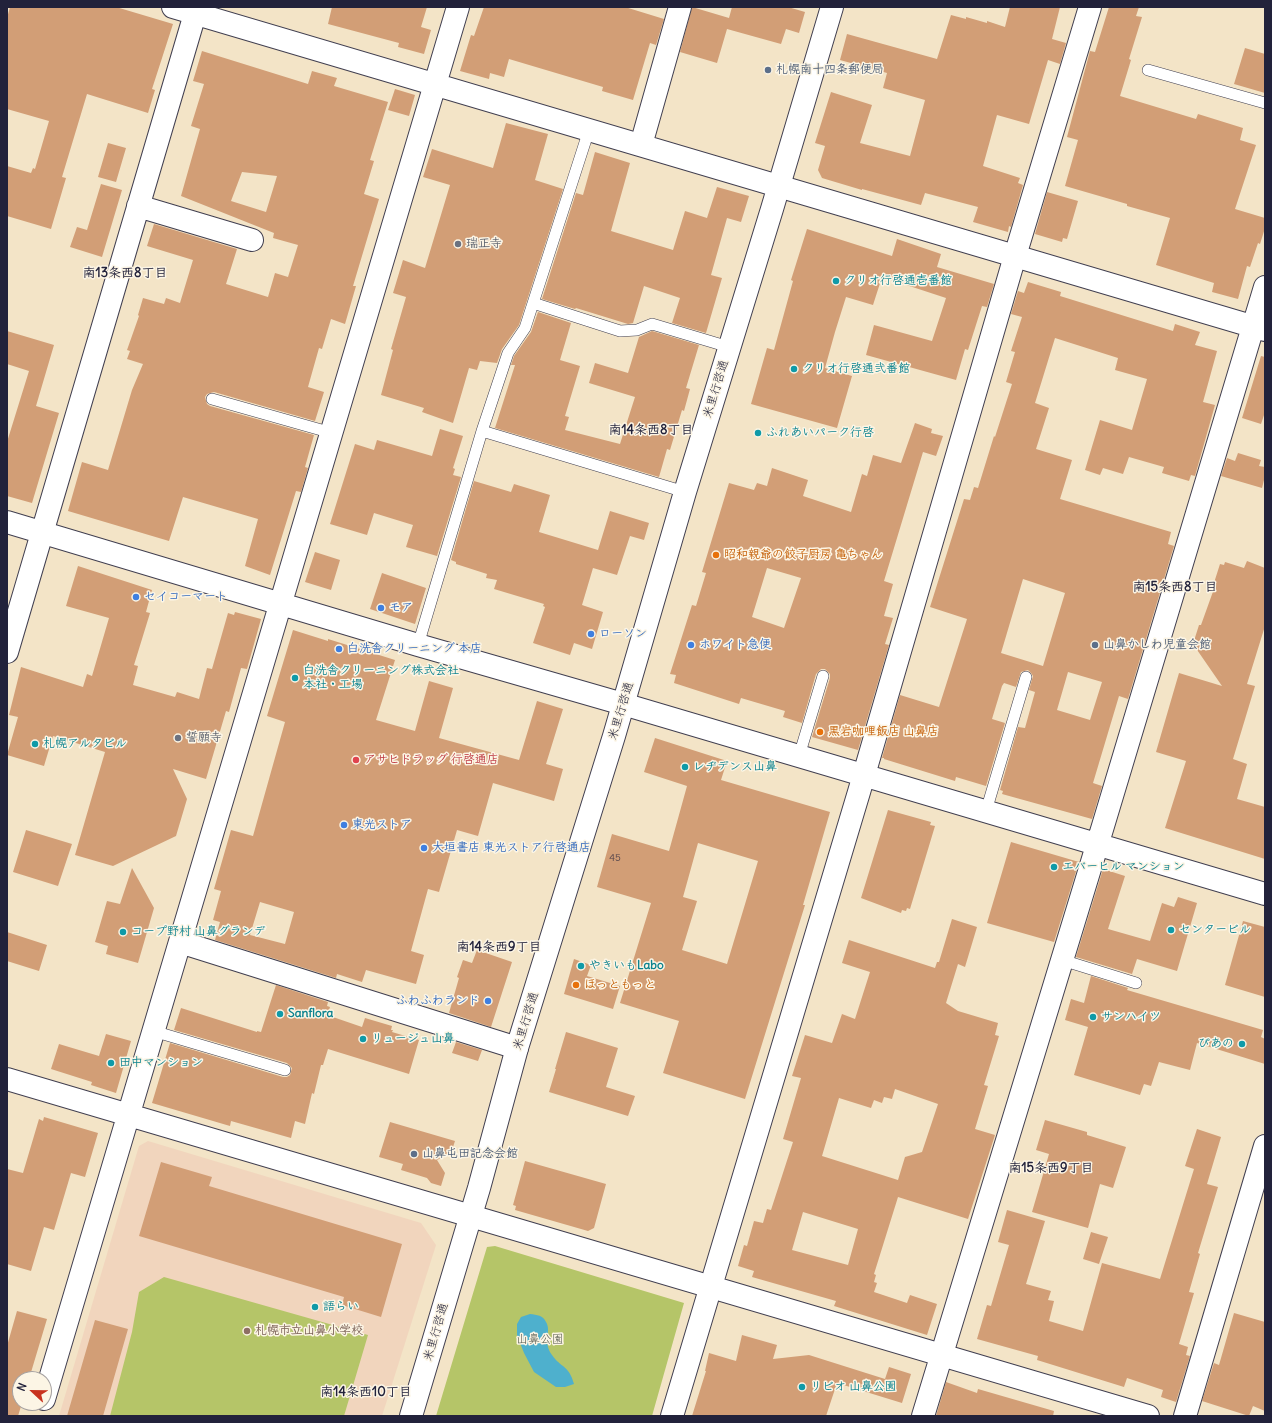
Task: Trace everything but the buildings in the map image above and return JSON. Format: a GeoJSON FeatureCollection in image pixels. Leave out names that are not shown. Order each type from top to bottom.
{"type":"FeatureCollection","features":[{"type":"Feature","properties":{"kind":"street"},"geometry":{"type":"LineString","coordinates":[[173,7],[196,10],[435,84],[1259,328]]}},
{"type":"Feature","properties":{"kind":"street"},"geometry":{"type":"LineString","coordinates":[[52,1372],[282,603],[458,7]]}},
{"type":"Feature","properties":{"kind":"street"},"geometry":{"type":"LineString","coordinates":[[640,145],[680,7]]}},
{"type":"Feature","properties":{"kind":"street","name":"米里行啓通"},"geometry":{"type":"LineString","coordinates":[[411,1416],[470,1216],[517,1048],[623,704],[685,492],[832,7]]}},
{"type":"Feature","properties":{"kind":"street"},"geometry":{"type":"LineString","coordinates":[[672,1416],[864,775],[1015,256],[1090,7]]}},
{"type":"Feature","properties":{"kind":"street"},"geometry":{"type":"LineString","coordinates":[[7,652],[196,10]]}},
{"type":"Feature","properties":{"kind":"street"},"geometry":{"type":"LineString","coordinates":[[138,206],[252,240]]}},
{"type":"Feature","properties":{"kind":"street"},"geometry":{"type":"LineString","coordinates":[[923,1416],[1062,960],[1259,328],[1265,287]]}},
{"type":"Feature","properties":{"kind":"street"},"geometry":{"type":"LineString","coordinates":[[7,522],[282,603],[418,645],[623,704],[1265,894]]}},
{"type":"Feature","properties":{"kind":"street"},"geometry":{"type":"LineString","coordinates":[[180,942],[517,1048]]}},
{"type":"Feature","properties":{"kind":"street"},"geometry":{"type":"LineString","coordinates":[[7,1078],[1148,1416]]}},
{"type":"Feature","properties":{"kind":"street"},"geometry":{"type":"LineString","coordinates":[[1185,1416],[1265,1146]]}},
{"type":"Feature","properties":{"kind":"lane"},"geometry":{"type":"LineString","coordinates":[[1148,70],[1265,103]]}},
{"type":"Feature","properties":{"kind":"lane"},"geometry":{"type":"LineString","coordinates":[[418,645],[482,431],[508,354],[525,328],[589,130]]}},
{"type":"Feature","properties":{"kind":"lane"},"geometry":{"type":"LineString","coordinates":[[533,303],[620,332],[637,330],[652,324],[729,347]]}},
{"type":"Feature","properties":{"kind":"lane"},"geometry":{"type":"LineString","coordinates":[[212,399],[332,432]]}},
{"type":"Feature","properties":{"kind":"lane"},"geometry":{"type":"LineString","coordinates":[[482,431],[685,492]]}},
{"type":"Feature","properties":{"kind":"lane"},"geometry":{"type":"LineString","coordinates":[[799,756],[823,676]]}},
{"type":"Feature","properties":{"kind":"lane"},"geometry":{"type":"LineString","coordinates":[[986,811],[1026,677]]}},
{"type":"Feature","properties":{"kind":"lane"},"geometry":{"type":"LineString","coordinates":[[1062,960],[1136,983]]}},
{"type":"Feature","properties":{"kind":"lane"},"geometry":{"type":"LineString","coordinates":[[154,1030],[285,1070]]}},
{"type":"Feature","properties":{"kind":"shaded area","name":"札幌市立山鼻小学校"},"geometry":{"type":"Polygon","coordinates":[[[148,1141],[421,1223],[436,1245],[382,1416],[59,1416],[139,1146],[148,1141]]]}},
{"type":"Feature","properties":{"kind":"green space","name":"山鼻公園"},"geometry":{"type":"Polygon","coordinates":[[[495,1246],[684,1303],[652,1416],[436,1416],[487,1247],[495,1246]]]}},
{"type":"Feature","properties":{"kind":"green space"},"geometry":{"type":"Polygon","coordinates":[[[164,1277],[368,1335],[344,1416],[110,1416],[132,1332],[139,1292],[164,1277]]]}},
{"type":"Feature","properties":{"kind":"water"},"geometry":{"type":"Polygon","coordinates":[[[530,1314],[540,1316],[545,1320],[548,1326],[547,1341],[549,1350],[555,1359],[570,1373],[574,1384],[565,1387],[556,1387],[534,1372],[517,1335],[517,1324],[521,1317],[530,1314]]]}},
{"type":"Feature","properties":{"kind":"place","name":"札幌南十四条郵便局"},"geometry":{"type":"Point","coordinates":[768,70]}},
{"type":"Feature","properties":{"kind":"place","name":"瑞正寺"},"geometry":{"type":"Point","coordinates":[458,244]}},
{"type":"Feature","properties":{"kind":"place","name":"クリオ行啓通壱番館"},"geometry":{"type":"Point","coordinates":[836,281]}},
{"type":"Feature","properties":{"kind":"place","name":"クリオ行啓通弐番館"},"geometry":{"type":"Point","coordinates":[794,369]}},
{"type":"Feature","properties":{"kind":"place","name":"ふれあいパーク行啓"},"geometry":{"type":"Point","coordinates":[758,433]}},
{"type":"Feature","properties":{"kind":"place","name":"昭和親爺の餃子厨房 亀ちゃん"},"geometry":{"type":"Point","coordinates":[716,555]}},
{"type":"Feature","properties":{"kind":"place","name":"セイコーマート"},"geometry":{"type":"Point","coordinates":[136,597]}},
{"type":"Feature","properties":{"kind":"place","name":"モア"},"geometry":{"type":"Point","coordinates":[381,608]}},
{"type":"Feature","properties":{"kind":"place","name":"ローソン"},"geometry":{"type":"Point","coordinates":[591,634]}},
{"type":"Feature","properties":{"kind":"place","name":"ホワイト急便"},"geometry":{"type":"Point","coordinates":[691,645]}},
{"type":"Feature","properties":{"kind":"place","name":"山鼻かしわ児童会館"},"geometry":{"type":"Point","coordinates":[1095,645]}},
{"type":"Feature","properties":{"kind":"place","name":"白洗舎クリーニング 本店"},"geometry":{"type":"Point","coordinates":[339,649]}},
{"type":"Feature","properties":{"kind":"place","name":"白洗舎クリーニング株式会社 本社・工場"},"geometry":{"type":"Point","coordinates":[295,678]}},
{"type":"Feature","properties":{"kind":"place","name":"黒岩咖哩飯店 山鼻店"},"geometry":{"type":"Point","coordinates":[820,732]}},
{"type":"Feature","properties":{"kind":"place","name":"誓願寺"},"geometry":{"type":"Point","coordinates":[178,738]}},
{"type":"Feature","properties":{"kind":"place","name":"札幌アルタビル"},"geometry":{"type":"Point","coordinates":[35,744]}},
{"type":"Feature","properties":{"kind":"place","name":"アサヒドラッグ 行啓通店"},"geometry":{"type":"Point","coordinates":[356,760]}},
{"type":"Feature","properties":{"kind":"place","name":"レヂデンス山鼻"},"geometry":{"type":"Point","coordinates":[685,767]}},
{"type":"Feature","properties":{"kind":"place","name":"東光ストア"},"geometry":{"type":"Point","coordinates":[344,825]}},
{"type":"Feature","properties":{"kind":"place","name":"大垣書店 東光ストア行啓通店"},"geometry":{"type":"Point","coordinates":[424,848]}},
{"type":"Feature","properties":{"kind":"place","name":"エバーヒル マンション"},"geometry":{"type":"Point","coordinates":[1054,867]}},
{"type":"Feature","properties":{"kind":"place","name":"センタービル"},"geometry":{"type":"Point","coordinates":[1171,930]}},
{"type":"Feature","properties":{"kind":"place","name":"コープ野村 山鼻グランデ"},"geometry":{"type":"Point","coordinates":[123,932]}},
{"type":"Feature","properties":{"kind":"place","name":"やきいもLabo"},"geometry":{"type":"Point","coordinates":[581,966]}},
{"type":"Feature","properties":{"kind":"place","name":"ほっともっと"},"geometry":{"type":"Point","coordinates":[576,985]}},
{"type":"Feature","properties":{"kind":"place","name":"ふわふわランド"},"geometry":{"type":"Point","coordinates":[488,1001]}},
{"type":"Feature","properties":{"kind":"place","name":"Sanflora"},"geometry":{"type":"Point","coordinates":[280,1014]}},
{"type":"Feature","properties":{"kind":"place","name":"サンハイツ"},"geometry":{"type":"Point","coordinates":[1093,1017]}},
{"type":"Feature","properties":{"kind":"place","name":"リュージュ山鼻"},"geometry":{"type":"Point","coordinates":[363,1039]}},
{"type":"Feature","properties":{"kind":"place","name":"ぴあの"},"geometry":{"type":"Point","coordinates":[1242,1044]}},
{"type":"Feature","properties":{"kind":"place","name":"田中マンション"},"geometry":{"type":"Point","coordinates":[111,1063]}},
{"type":"Feature","properties":{"kind":"place","name":"山鼻屯田記念会館"},"geometry":{"type":"Point","coordinates":[414,1154]}},
{"type":"Feature","properties":{"kind":"place","name":"語らい"},"geometry":{"type":"Point","coordinates":[315,1307]}},
{"type":"Feature","properties":{"kind":"place","name":"札幌市立山鼻小学校"},"geometry":{"type":"Point","coordinates":[247,1331]}},
{"type":"Feature","properties":{"kind":"place","name":"リビオ 山鼻公園"},"geometry":{"type":"Point","coordinates":[802,1387]}},
{"type":"Feature","properties":{"kind":"district","name":"南13条西8丁目"},"geometry":{"type":"Point","coordinates":[125,273]}},
{"type":"Feature","properties":{"kind":"district","name":"南14条西8丁目"},"geometry":{"type":"Point","coordinates":[651,430]}},
{"type":"Feature","properties":{"kind":"district","name":"南15条西8丁目"},"geometry":{"type":"Point","coordinates":[1175,587]}},
{"type":"Feature","properties":{"kind":"district","name":"南14条西9丁目"},"geometry":{"type":"Point","coordinates":[499,947]}},
{"type":"Feature","properties":{"kind":"district","name":"南15条西9丁目"},"geometry":{"type":"Point","coordinates":[1051,1168]}},
{"type":"Feature","properties":{"kind":"district","name":"南14条西10丁目"},"geometry":{"type":"Point","coordinates":[366,1392]}}]}
